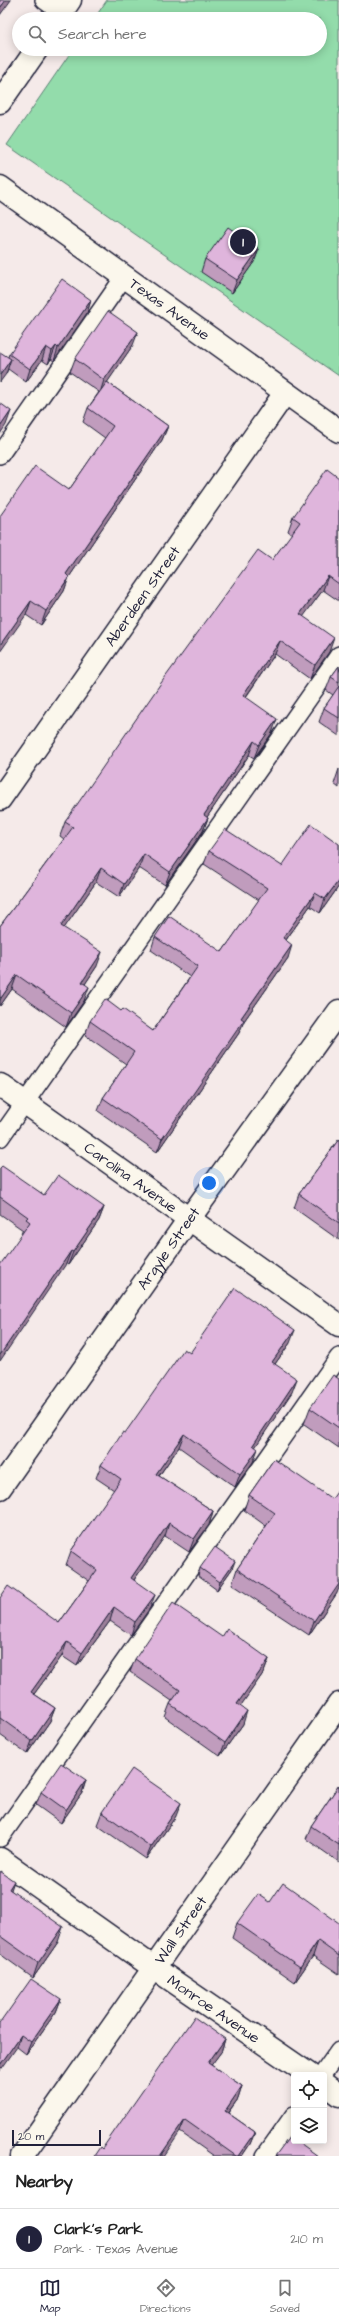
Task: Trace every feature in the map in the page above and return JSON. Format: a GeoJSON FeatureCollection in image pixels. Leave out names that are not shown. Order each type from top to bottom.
{"type":"FeatureCollection","features":[{"type":"Feature","properties":{"kind":"street"},"geometry":{"type":"LineString","coordinates":[[0,102],[32,56]]}},
{"type":"Feature","properties":{"kind":"street","name":"Texas Avenue"},"geometry":{"type":"LineString","coordinates":[[0,187],[339,431]]}},
{"type":"Feature","properties":{"kind":"street","name":"Aberdeen Street"},"geometry":{"type":"LineString","coordinates":[[0,799],[285,393]]}},
{"type":"Feature","properties":{"kind":"street","name":"Argyle Street"},"geometry":{"type":"LineString","coordinates":[[0,1488],[189,1219],[339,1011]]}},
{"type":"Feature","properties":{"kind":"street","name":"Carolina Avenue"},"geometry":{"type":"LineString","coordinates":[[0,1085],[339,1325]]}},
{"type":"Feature","properties":{"kind":"street","name":"Wall Street"},"geometry":{"type":"LineString","coordinates":[[22,2156],[339,1704]]}},
{"type":"Feature","properties":{"kind":"street","name":"Monroe Avenue"},"geometry":{"type":"LineString","coordinates":[[0,1858],[154,1968],[306,2072]]}},
{"type":"Feature","properties":{"kind":"street"},"geometry":{"type":"LineString","coordinates":[[327,2086],[339,2095]]}},
{"type":"Feature","properties":{"kind":"lane"},"geometry":{"type":"LineString","coordinates":[[44,0],[63,10]]}},
{"type":"Feature","properties":{"kind":"lane"},"geometry":{"type":"LineString","coordinates":[[0,455],[124,276]]}},
{"type":"Feature","properties":{"kind":"lane"},"geometry":{"type":"LineString","coordinates":[[0,1138],[339,655]]}},
{"type":"Feature","properties":{"kind":"lane"},"geometry":{"type":"LineString","coordinates":[[0,1838],[339,1357]]}},
{"type":"Feature","properties":{"kind":"lane"},"geometry":{"type":"LineString","coordinates":[[324,2072],[339,2051]]}},
{"type":"Feature","properties":{"kind":"lane"},"geometry":{"type":"LineString","coordinates":[[265,2156],[291,2119]]}},
{"type":"Feature","properties":{"kind":"green space"},"geometry":{"type":"Polygon","coordinates":[[[107,0],[339,0],[339,376],[7,145],[68,56],[327,56],[327,12],[99,12],[107,0]]]}},
{"type":"Feature","properties":{"kind":"building"},"geometry":{"type":"Polygon","coordinates":[[[0,0],[6,0],[0,8],[0,0]]]}},
{"type":"Feature","properties":{"kind":"building"},"geometry":{"type":"Polygon","coordinates":[[[228,227],[259,249],[237,280],[205,259],[228,227]]]}},
{"type":"Feature","properties":{"kind":"building"},"geometry":{"type":"Polygon","coordinates":[[[62,279],[91,300],[58,348],[56,346],[52,351],[46,347],[30,369],[9,354],[62,279]]]}},
{"type":"Feature","properties":{"kind":"building"},"geometry":{"type":"Polygon","coordinates":[[[108,311],[138,332],[104,380],[75,359],[108,311]]]}},
{"type":"Feature","properties":{"kind":"building"},"geometry":{"type":"Polygon","coordinates":[[[0,352],[11,359],[0,375],[0,352]]]}},
{"type":"Feature","properties":{"kind":"building"},"geometry":{"type":"Polygon","coordinates":[[[107,382],[168,426],[66,574],[69,577],[46,611],[31,601],[0,645],[0,516],[35,466],[69,490],[113,426],[88,408],[107,382]]]}},
{"type":"Feature","properties":{"kind":"building"},"geometry":{"type":"Polygon","coordinates":[[[0,403],[11,411],[0,427],[0,403]]]}},
{"type":"Feature","properties":{"kind":"building"},"geometry":{"type":"Polygon","coordinates":[[[327,469],[339,478],[339,584],[328,576],[300,614],[334,638],[315,665],[280,641],[243,695],[277,719],[259,745],[254,741],[204,815],[208,818],[170,872],[144,854],[124,884],[101,868],[61,926],[102,952],[82,982],[89,987],[71,1013],[17,975],[1,998],[0,926],[73,827],[65,822],[161,683],[258,550],[272,560],[300,522],[293,517],[327,469]]]}},
{"type":"Feature","properties":{"kind":"building"},"geometry":{"type":"Polygon","coordinates":[[[339,666],[339,682],[331,677],[339,666]]]}},
{"type":"Feature","properties":{"kind":"building"},"geometry":{"type":"Polygon","coordinates":[[[339,686],[339,718],[324,708],[339,686]]]}},
{"type":"Feature","properties":{"kind":"building"},"geometry":{"type":"Polygon","coordinates":[[[311,824],[339,844],[339,859],[337,863],[339,864],[339,880],[325,899],[315,893],[283,938],[292,945],[241,1018],[244,1020],[162,1139],[103,1098],[134,1052],[90,1021],[105,999],[121,1011],[123,1009],[153,1031],[198,966],[155,937],[169,916],[222,952],[267,888],[209,851],[225,829],[282,866],[311,824]]]}},
{"type":"Feature","properties":{"kind":"building"},"geometry":{"type":"Polygon","coordinates":[[[339,1139],[339,1223],[299,1194],[339,1139]]]}},
{"type":"Feature","properties":{"kind":"building"},"geometry":{"type":"Polygon","coordinates":[[[2,1166],[44,1195],[58,1175],[104,1207],[73,1252],[71,1251],[0,1355],[0,1265],[30,1222],[26,1219],[28,1217],[0,1197],[0,1168],[2,1166]]]}},
{"type":"Feature","properties":{"kind":"building"},"geometry":{"type":"Polygon","coordinates":[[[235,1288],[295,1330],[272,1362],[297,1379],[253,1445],[258,1449],[240,1474],[184,1434],[156,1474],[213,1511],[194,1539],[169,1523],[131,1578],[155,1595],[135,1622],[114,1607],[82,1653],[67,1642],[31,1692],[55,1708],[32,1741],[0,1718],[0,1598],[8,1586],[59,1623],[97,1570],[71,1551],[121,1479],[101,1465],[123,1432],[125,1433],[184,1349],[190,1353],[235,1288]]]}},
{"type":"Feature","properties":{"kind":"building"},"geometry":{"type":"Polygon","coordinates":[[[333,1375],[339,1379],[339,1428],[310,1408],[333,1375]]]}},
{"type":"Feature","properties":{"kind":"building"},"geometry":{"type":"Polygon","coordinates":[[[274,1459],[332,1499],[339,1489],[339,1584],[314,1621],[237,1569],[275,1513],[249,1495],[274,1459]]]}},
{"type":"Feature","properties":{"kind":"building"},"geometry":{"type":"Polygon","coordinates":[[[215,1547],[235,1561],[220,1582],[200,1568],[215,1547]]]}},
{"type":"Feature","properties":{"kind":"building"},"geometry":{"type":"Polygon","coordinates":[[[173,1603],[222,1637],[227,1629],[269,1659],[237,1704],[247,1711],[225,1743],[170,1704],[180,1690],[135,1659],[173,1603]]]}},
{"type":"Feature","properties":{"kind":"building"},"geometry":{"type":"Polygon","coordinates":[[[61,1763],[86,1780],[66,1810],[41,1792],[61,1763]]]}},
{"type":"Feature","properties":{"kind":"building"},"geometry":{"type":"Polygon","coordinates":[[[132,1769],[181,1803],[151,1847],[102,1812],[132,1769]]]}},
{"type":"Feature","properties":{"kind":"building"},"geometry":{"type":"Polygon","coordinates":[[[339,1785],[339,1845],[311,1826],[339,1785]]]}},
{"type":"Feature","properties":{"kind":"building"},"geometry":{"type":"Polygon","coordinates":[[[0,1871],[14,1881],[9,1889],[63,1927],[38,1963],[0,1936],[0,1871]]]}},
{"type":"Feature","properties":{"kind":"building"},"geometry":{"type":"Polygon","coordinates":[[[283,1883],[339,1923],[339,1956],[318,1941],[300,1967],[237,1923],[258,1894],[270,1902],[283,1883]]]}},
{"type":"Feature","properties":{"kind":"building"},"geometry":{"type":"Polygon","coordinates":[[[31,1979],[61,1999],[31,2042],[21,2035],[0,2065],[0,2023],[31,1979]]]}},
{"type":"Feature","properties":{"kind":"building"},"geometry":{"type":"Polygon","coordinates":[[[194,2017],[225,2039],[208,2063],[242,2086],[225,2111],[255,2132],[238,2156],[185,2120],[160,2156],[94,2156],[100,2147],[102,2149],[194,2017]]]}},
{"type":"Feature","properties":{"kind":"building"},"geometry":{"type":"Polygon","coordinates":[[[290,2136],[291,2144],[301,2144],[318,2156],[275,2156],[290,2136]]]}},
{"type":"Feature","properties":{"kind":"place","name":"Clark's Park"},"geometry":{"type":"Point","coordinates":[243,242]}}]}
